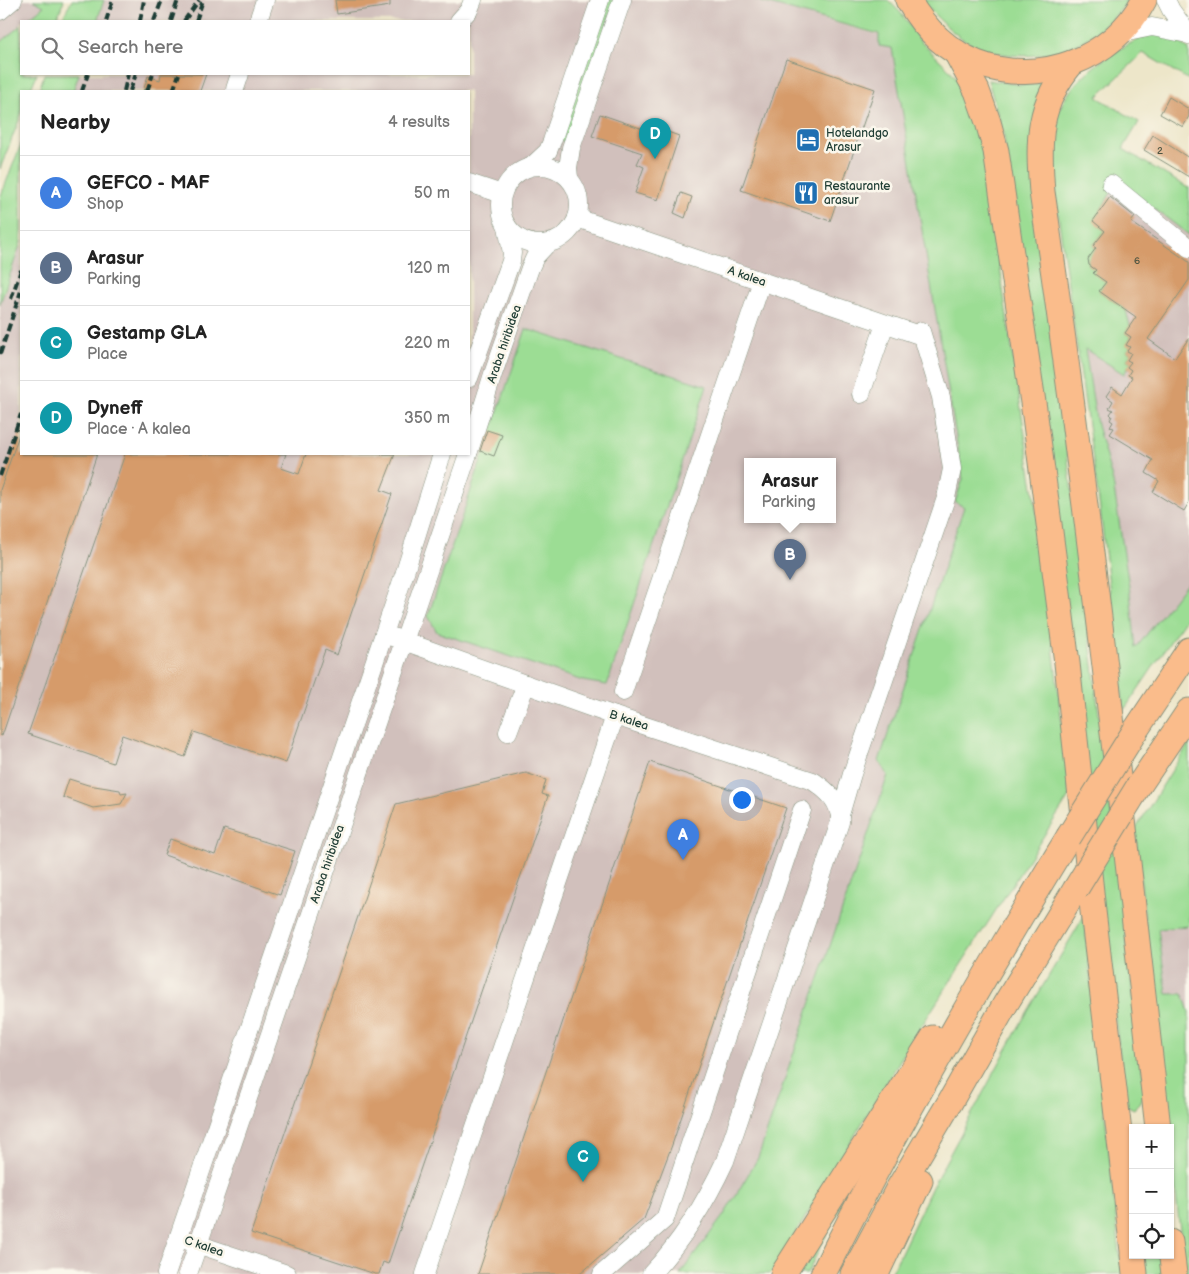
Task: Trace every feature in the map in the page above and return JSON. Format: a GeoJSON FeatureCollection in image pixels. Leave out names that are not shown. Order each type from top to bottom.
{"type":"FeatureCollection","features":[{"type":"Feature","properties":{"kind":"highway"},"geometry":{"type":"LineString","coordinates":[[908,0],[921,21],[937,38],[956,52],[978,63],[1017,71],[1049,70],[1089,56],[1118,34],[1132,20],[1144,0]]}},
{"type":"Feature","properties":{"kind":"highway"},"geometry":{"type":"LineString","coordinates":[[956,52],[977,91],[996,151],[1035,416],[1067,663],[1093,911],[1129,1217]]}},
{"type":"Feature","properties":{"kind":"highway"},"geometry":{"type":"LineString","coordinates":[[1072,63],[1058,79],[1049,101],[1039,141],[1039,159],[1107,671],[1158,1124]]}},
{"type":"Feature","properties":{"kind":"highway"},"geometry":{"type":"LineString","coordinates":[[823,1274],[883,1159],[989,968],[1135,731],[1189,650]]}},
{"type":"Feature","properties":{"kind":"highway"},"geometry":{"type":"LineString","coordinates":[[853,1274],[897,1191],[1006,1003],[1140,784],[1189,711]]}},
{"type":"Feature","properties":{"kind":"highway"},"geometry":{"type":"LineString","coordinates":[[783,1274],[942,1023],[989,968]]}},
{"type":"Feature","properties":{"kind":"highway"},"geometry":{"type":"LineString","coordinates":[[876,1274],[929,1162],[950,1102]]}},
{"type":"Feature","properties":{"kind":"highway"},"geometry":{"type":"LineString","coordinates":[[1133,1259],[1135,1274]]}},
{"type":"Feature","properties":{"kind":"highway"},"geometry":{"type":"LineString","coordinates":[[1172,1259],[1174,1274]]}},
{"type":"Feature","properties":{"kind":"street"},"geometry":{"type":"LineString","coordinates":[[0,10],[13,0]]}},
{"type":"Feature","properties":{"kind":"street"},"geometry":{"type":"LineString","coordinates":[[258,20],[265,0]]}},
{"type":"Feature","properties":{"kind":"street"},"geometry":{"type":"LineString","coordinates":[[460,20],[469,10],[473,0]]}},
{"type":"Feature","properties":{"kind":"street"},"geometry":{"type":"LineString","coordinates":[[532,166],[546,166],[559,170],[569,178],[579,197],[580,208],[571,230],[561,238],[548,243],[537,244],[525,241],[515,235],[507,226],[503,217],[501,206],[502,194],[507,183],[514,176],[532,166],[548,152],[600,0]]}},
{"type":"Feature","properties":{"kind":"street"},"geometry":{"type":"LineString","coordinates":[[569,178],[568,168],[571,148],[622,0]]}},
{"type":"Feature","properties":{"kind":"street"},"geometry":{"type":"LineString","coordinates":[[1166,0],[1189,35]]}},
{"type":"Feature","properties":{"kind":"street"},"geometry":{"type":"LineString","coordinates":[[1118,34],[1152,27],[1189,35]]}},
{"type":"Feature","properties":{"kind":"street"},"geometry":{"type":"LineString","coordinates":[[470,183],[502,194]]}},
{"type":"Feature","properties":{"kind":"street"},"geometry":{"type":"LineString","coordinates":[[1110,184],[1189,248]]}},
{"type":"Feature","properties":{"kind":"street","name":"A kalea"},"geometry":{"type":"LineString","coordinates":[[577,218],[885,324],[919,333],[941,397],[952,468],[946,498],[852,774],[840,815]]}},
{"type":"Feature","properties":{"kind":"street","name":"Araba hiribidea"},"geometry":{"type":"LineString","coordinates":[[470,375],[511,261],[512,253],[507,226]]}},
{"type":"Feature","properties":{"kind":"street","name":"Araba hiribidea"},"geometry":{"type":"LineString","coordinates":[[470,446],[530,268],[535,257],[548,243]]}},
{"type":"Feature","properties":{"kind":"street"},"geometry":{"type":"LineString","coordinates":[[623,692],[762,281]]}},
{"type":"Feature","properties":{"kind":"street"},"geometry":{"type":"LineString","coordinates":[[861,394],[885,324]]}},
{"type":"Feature","properties":{"kind":"street","name":"Araba hiribidea"},"geometry":{"type":"LineString","coordinates":[[166,1274],[313,822],[384,634],[442,455]]}},
{"type":"Feature","properties":{"kind":"street","name":"Araba hiribidea"},"geometry":{"type":"LineString","coordinates":[[188,1274],[467,455]]}},
{"type":"Feature","properties":{"kind":"street","name":"B kalea"},"geometry":{"type":"LineString","coordinates":[[384,634],[614,716],[813,781],[827,791],[835,802],[840,815]]}},
{"type":"Feature","properties":{"kind":"street"},"geometry":{"type":"LineString","coordinates":[[508,732],[526,684]]}},
{"type":"Feature","properties":{"kind":"street"},"geometry":{"type":"LineString","coordinates":[[425,1274],[614,716]]}},
{"type":"Feature","properties":{"kind":"street"},"geometry":{"type":"LineString","coordinates":[[602,1274],[665,1219],[802,810]]}},
{"type":"Feature","properties":{"kind":"street"},"geometry":{"type":"LineString","coordinates":[[651,1274],[683,1236],[712,1188],[725,1161],[836,836],[840,815]]}},
{"type":"Feature","properties":{"kind":"street"},"geometry":{"type":"LineString","coordinates":[[313,822],[338,830]]}},
{"type":"Feature","properties":{"kind":"street"},"geometry":{"type":"LineString","coordinates":[[665,1219],[683,1236]]}},
{"type":"Feature","properties":{"kind":"street","name":"C kalea"},"geometry":{"type":"LineString","coordinates":[[179,1238],[287,1274]]}},
{"type":"Feature","properties":{"kind":"shaded area"},"geometry":{"type":"Polygon","coordinates":[[[0,0],[33,0],[44,6],[41,20],[20,20],[20,74],[0,124],[0,0]]]}},
{"type":"Feature","properties":{"kind":"shaded area"},"geometry":{"type":"Polygon","coordinates":[[[104,0],[755,0],[879,35],[879,46],[892,47],[963,479],[955,502],[964,506],[880,761],[888,775],[758,1158],[724,1215],[680,1274],[0,1274],[0,304],[20,245],[20,455],[470,455],[470,90],[73,90],[79,75],[470,75],[470,20],[97,20],[104,0]]]}},
{"type":"Feature","properties":{"kind":"shaded area"},"geometry":{"type":"Polygon","coordinates":[[[1118,181],[1189,235],[1189,580],[1136,648],[1130,593],[1113,482],[1097,425],[1085,348],[1124,374],[1131,362],[1127,360],[1125,333],[1099,291],[1088,259],[1095,249],[1093,246],[1093,221],[1118,181]]]}},
{"type":"Feature","properties":{"kind":"shaded area"},"geometry":{"type":"Polygon","coordinates":[[[1189,926],[1189,1012],[1183,994],[1167,994],[1158,928],[1189,926]]]}},
{"type":"Feature","properties":{"kind":"green space"},"geometry":{"type":"Polygon","coordinates":[[[33,0],[64,0],[56,20],[27,20],[44,6],[33,0]]]}},
{"type":"Feature","properties":{"kind":"green space"},"geometry":{"type":"Polygon","coordinates":[[[72,0],[104,0],[97,20],[62,20],[72,0]]]}},
{"type":"Feature","properties":{"kind":"green space"},"geometry":{"type":"Polygon","coordinates":[[[607,0],[615,0],[566,142],[559,140],[607,0]]]}},
{"type":"Feature","properties":{"kind":"green space"},"geometry":{"type":"Polygon","coordinates":[[[755,0],[888,0],[900,12],[921,42],[948,68],[964,87],[978,120],[986,157],[1003,290],[1041,541],[1070,795],[908,1047],[773,1271],[770,1274],[680,1274],[724,1215],[758,1158],[888,775],[879,761],[964,507],[955,502],[963,479],[892,48],[879,46],[879,34],[755,0]]]}},
{"type":"Feature","properties":{"kind":"green space"},"geometry":{"type":"Polygon","coordinates":[[[923,0],[1127,0],[1113,18],[1081,42],[1051,53],[1019,56],[986,50],[968,43],[925,5],[923,0]]]}},
{"type":"Feature","properties":{"kind":"green space"},"geometry":{"type":"Polygon","coordinates":[[[20,26],[20,75],[37,75],[30,90],[20,90],[20,118],[0,169],[0,43],[20,26]]]}},
{"type":"Feature","properties":{"kind":"green space"},"geometry":{"type":"Polygon","coordinates":[[[1153,33],[1170,36],[1189,49],[1189,80],[1143,53],[1097,97],[1139,122],[1123,149],[1189,187],[1189,235],[1118,181],[1094,221],[1105,231],[1093,246],[1096,248],[1088,259],[1089,265],[1096,270],[1094,273],[1106,282],[1099,291],[1126,310],[1130,326],[1125,333],[1131,337],[1127,345],[1130,347],[1127,351],[1131,353],[1127,360],[1131,362],[1124,374],[1085,349],[1097,425],[1113,482],[1130,593],[1136,648],[1189,580],[1189,614],[1124,710],[1100,509],[1053,179],[1052,143],[1054,126],[1059,110],[1066,96],[1076,84],[1112,54],[1153,33]]]}},
{"type":"Feature","properties":{"kind":"green space"},"geometry":{"type":"Polygon","coordinates":[[[44,75],[79,75],[73,90],[39,90],[44,75]]]}},
{"type":"Feature","properties":{"kind":"green space"},"geometry":{"type":"Polygon","coordinates":[[[988,80],[1022,85],[1044,83],[1045,271],[1145,1093],[1140,1103],[1134,1109],[1126,1105],[1004,137],[988,80]]]}},
{"type":"Feature","properties":{"kind":"green space"},"geometry":{"type":"Polygon","coordinates":[[[20,147],[20,245],[0,304],[0,198],[20,147]]]}},
{"type":"Feature","properties":{"kind":"green space"},"geometry":{"type":"Polygon","coordinates":[[[526,329],[707,386],[607,685],[583,681],[437,632],[428,616],[526,329]]]}},
{"type":"Feature","properties":{"kind":"green space"},"geometry":{"type":"Polygon","coordinates":[[[1189,743],[1189,926],[1158,929],[1167,994],[1183,994],[1189,1012],[1189,1274],[1185,1274],[1174,1178],[1174,1124],[1168,1124],[1135,830],[1189,743]]]}},
{"type":"Feature","properties":{"kind":"green space"},"geometry":{"type":"Polygon","coordinates":[[[1084,916],[1122,1274],[891,1274],[932,1187],[1021,1023],[1084,916]]]}},
{"type":"Feature","properties":{"kind":"green space"},"geometry":{"type":"Polygon","coordinates":[[[853,1182],[807,1274],[795,1274],[853,1182]]]}},
{"type":"Feature","properties":{"kind":"green space"},"geometry":{"type":"Polygon","coordinates":[[[1142,1259],[1163,1259],[1165,1274],[1144,1274],[1142,1259]]]}},
{"type":"Feature","properties":{"kind":"building"},"geometry":{"type":"Polygon","coordinates":[[[335,0],[390,0],[390,6],[337,14],[335,0]]]}},
{"type":"Feature","properties":{"kind":"building","name":"Hotelandgo Arasur"},"geometry":{"type":"Polygon","coordinates":[[[786,59],[875,89],[830,221],[741,190],[786,59]]]}},
{"type":"Feature","properties":{"kind":"building"},"geometry":{"type":"Polygon","coordinates":[[[161,75],[206,75],[200,90],[143,90],[148,76],[160,80],[161,75]]]}},
{"type":"Feature","properties":{"kind":"building"},"geometry":{"type":"Polygon","coordinates":[[[1169,97],[1189,109],[1189,116],[1183,127],[1160,114],[1169,97]]]}},
{"type":"Feature","properties":{"kind":"building"},"geometry":{"type":"Polygon","coordinates":[[[600,114],[649,131],[651,126],[679,136],[658,200],[635,193],[644,167],[637,164],[642,153],[592,136],[600,114]]]}},
{"type":"Feature","properties":{"kind":"building"},"geometry":{"type":"Polygon","coordinates":[[[1153,135],[1189,158],[1189,177],[1144,150],[1153,135]]]}},
{"type":"Feature","properties":{"kind":"building"},"geometry":{"type":"Polygon","coordinates":[[[681,193],[692,197],[685,218],[674,213],[681,193]]]}},
{"type":"Feature","properties":{"kind":"building"},"geometry":{"type":"Polygon","coordinates":[[[1110,197],[1135,217],[1131,222],[1189,262],[1189,280],[1148,339],[1175,358],[1189,338],[1189,502],[1184,511],[1153,492],[1159,481],[1146,473],[1153,460],[1110,434],[1114,428],[1110,427],[1113,422],[1110,420],[1112,416],[1110,414],[1113,410],[1109,408],[1113,401],[1106,396],[1112,387],[1122,394],[1132,377],[1128,375],[1131,370],[1127,367],[1131,362],[1127,360],[1131,353],[1127,351],[1130,347],[1126,345],[1131,337],[1125,333],[1136,317],[1099,291],[1106,282],[1093,273],[1096,270],[1089,265],[1088,259],[1096,248],[1093,246],[1105,231],[1093,221],[1110,197]]]}},
{"type":"Feature","properties":{"kind":"building"},"geometry":{"type":"Polygon","coordinates":[[[487,430],[502,435],[494,456],[480,451],[487,430]]]}},
{"type":"Feature","properties":{"kind":"building"},"geometry":{"type":"Polygon","coordinates":[[[20,432],[20,455],[97,455],[2,736],[0,735],[0,490],[20,432]]]}},
{"type":"Feature","properties":{"kind":"building"},"geometry":{"type":"Polygon","coordinates":[[[125,455],[286,455],[281,468],[299,474],[306,455],[395,455],[381,490],[392,494],[337,655],[325,650],[286,763],[194,732],[185,757],[122,735],[113,763],[28,734],[125,455]]]}},
{"type":"Feature","properties":{"kind":"building"},"geometry":{"type":"Polygon","coordinates":[[[650,762],[786,808],[672,1145],[644,1219],[580,1274],[478,1274],[650,762]]]}},
{"type":"Feature","properties":{"kind":"building"},"geometry":{"type":"Polygon","coordinates":[[[526,773],[546,780],[542,794],[548,796],[388,1264],[383,1262],[379,1274],[375,1274],[251,1233],[396,804],[526,773]]]}},
{"type":"Feature","properties":{"kind":"building"},"geometry":{"type":"Polygon","coordinates":[[[69,779],[88,785],[120,790],[121,794],[127,793],[121,804],[93,808],[63,797],[69,779]]]}},
{"type":"Feature","properties":{"kind":"building"},"geometry":{"type":"Polygon","coordinates":[[[224,829],[295,851],[280,895],[164,855],[170,839],[215,855],[224,829]]]}},
{"type":"Feature","properties":{"kind":"railway"},"geometry":{"type":"LineString","coordinates":[[106,20],[113,0]]}},
{"type":"Feature","properties":{"kind":"railway"},"geometry":{"type":"LineString","coordinates":[[140,20],[144,0]]}},
{"type":"Feature","properties":{"kind":"railway"},"geometry":{"type":"LineString","coordinates":[[154,20],[162,0]]}},
{"type":"Feature","properties":{"kind":"railway"},"geometry":{"type":"LineString","coordinates":[[171,20],[178,0]]}},
{"type":"Feature","properties":{"kind":"railway"},"geometry":{"type":"LineString","coordinates":[[185,20],[199,0]]}},
{"type":"Feature","properties":{"kind":"railway"},"geometry":{"type":"LineString","coordinates":[[196,20],[203,0]]}},
{"type":"Feature","properties":{"kind":"railway"},"geometry":{"type":"LineString","coordinates":[[82,90],[88,75]]}},
{"type":"Feature","properties":{"kind":"railway"},"geometry":{"type":"LineString","coordinates":[[124,90],[128,75]]}},
{"type":"Feature","properties":{"kind":"railway"},"geometry":{"type":"LineString","coordinates":[[130,90],[136,75]]}},
{"type":"Feature","properties":{"kind":"railway"},"geometry":{"type":"LineString","coordinates":[[147,90],[153,75]]}},
{"type":"Feature","properties":{"kind":"railway"},"geometry":{"type":"LineString","coordinates":[[173,90],[179,75]]}},
{"type":"Feature","properties":{"kind":"railway"},"geometry":{"type":"LineString","coordinates":[[11,299],[20,273]]}},
{"type":"Feature","properties":{"kind":"railway"},"geometry":{"type":"LineString","coordinates":[[0,354],[20,294]]}},
{"type":"Feature","properties":{"kind":"railway"},"geometry":{"type":"LineString","coordinates":[[0,476],[20,417]]}},
{"type":"Feature","properties":{"kind":"place","name":"Hotelandgo Arasur"},"geometry":{"type":"Point","coordinates":[808,140]}},
{"type":"Feature","properties":{"kind":"place","name":"Dyneff"},"geometry":{"type":"Point","coordinates":[655,159]}},
{"type":"Feature","properties":{"kind":"place","name":"Restaurante arasur"},"geometry":{"type":"Point","coordinates":[806,193]}},
{"type":"Feature","properties":{"kind":"place","name":"Arasur"},"geometry":{"type":"Point","coordinates":[790,580]}},
{"type":"Feature","properties":{"kind":"place","name":"GEFCO - MAF"},"geometry":{"type":"Point","coordinates":[683,860]}},
{"type":"Feature","properties":{"kind":"place","name":"Gestamp GLA"},"geometry":{"type":"Point","coordinates":[583,1182]}}]}
